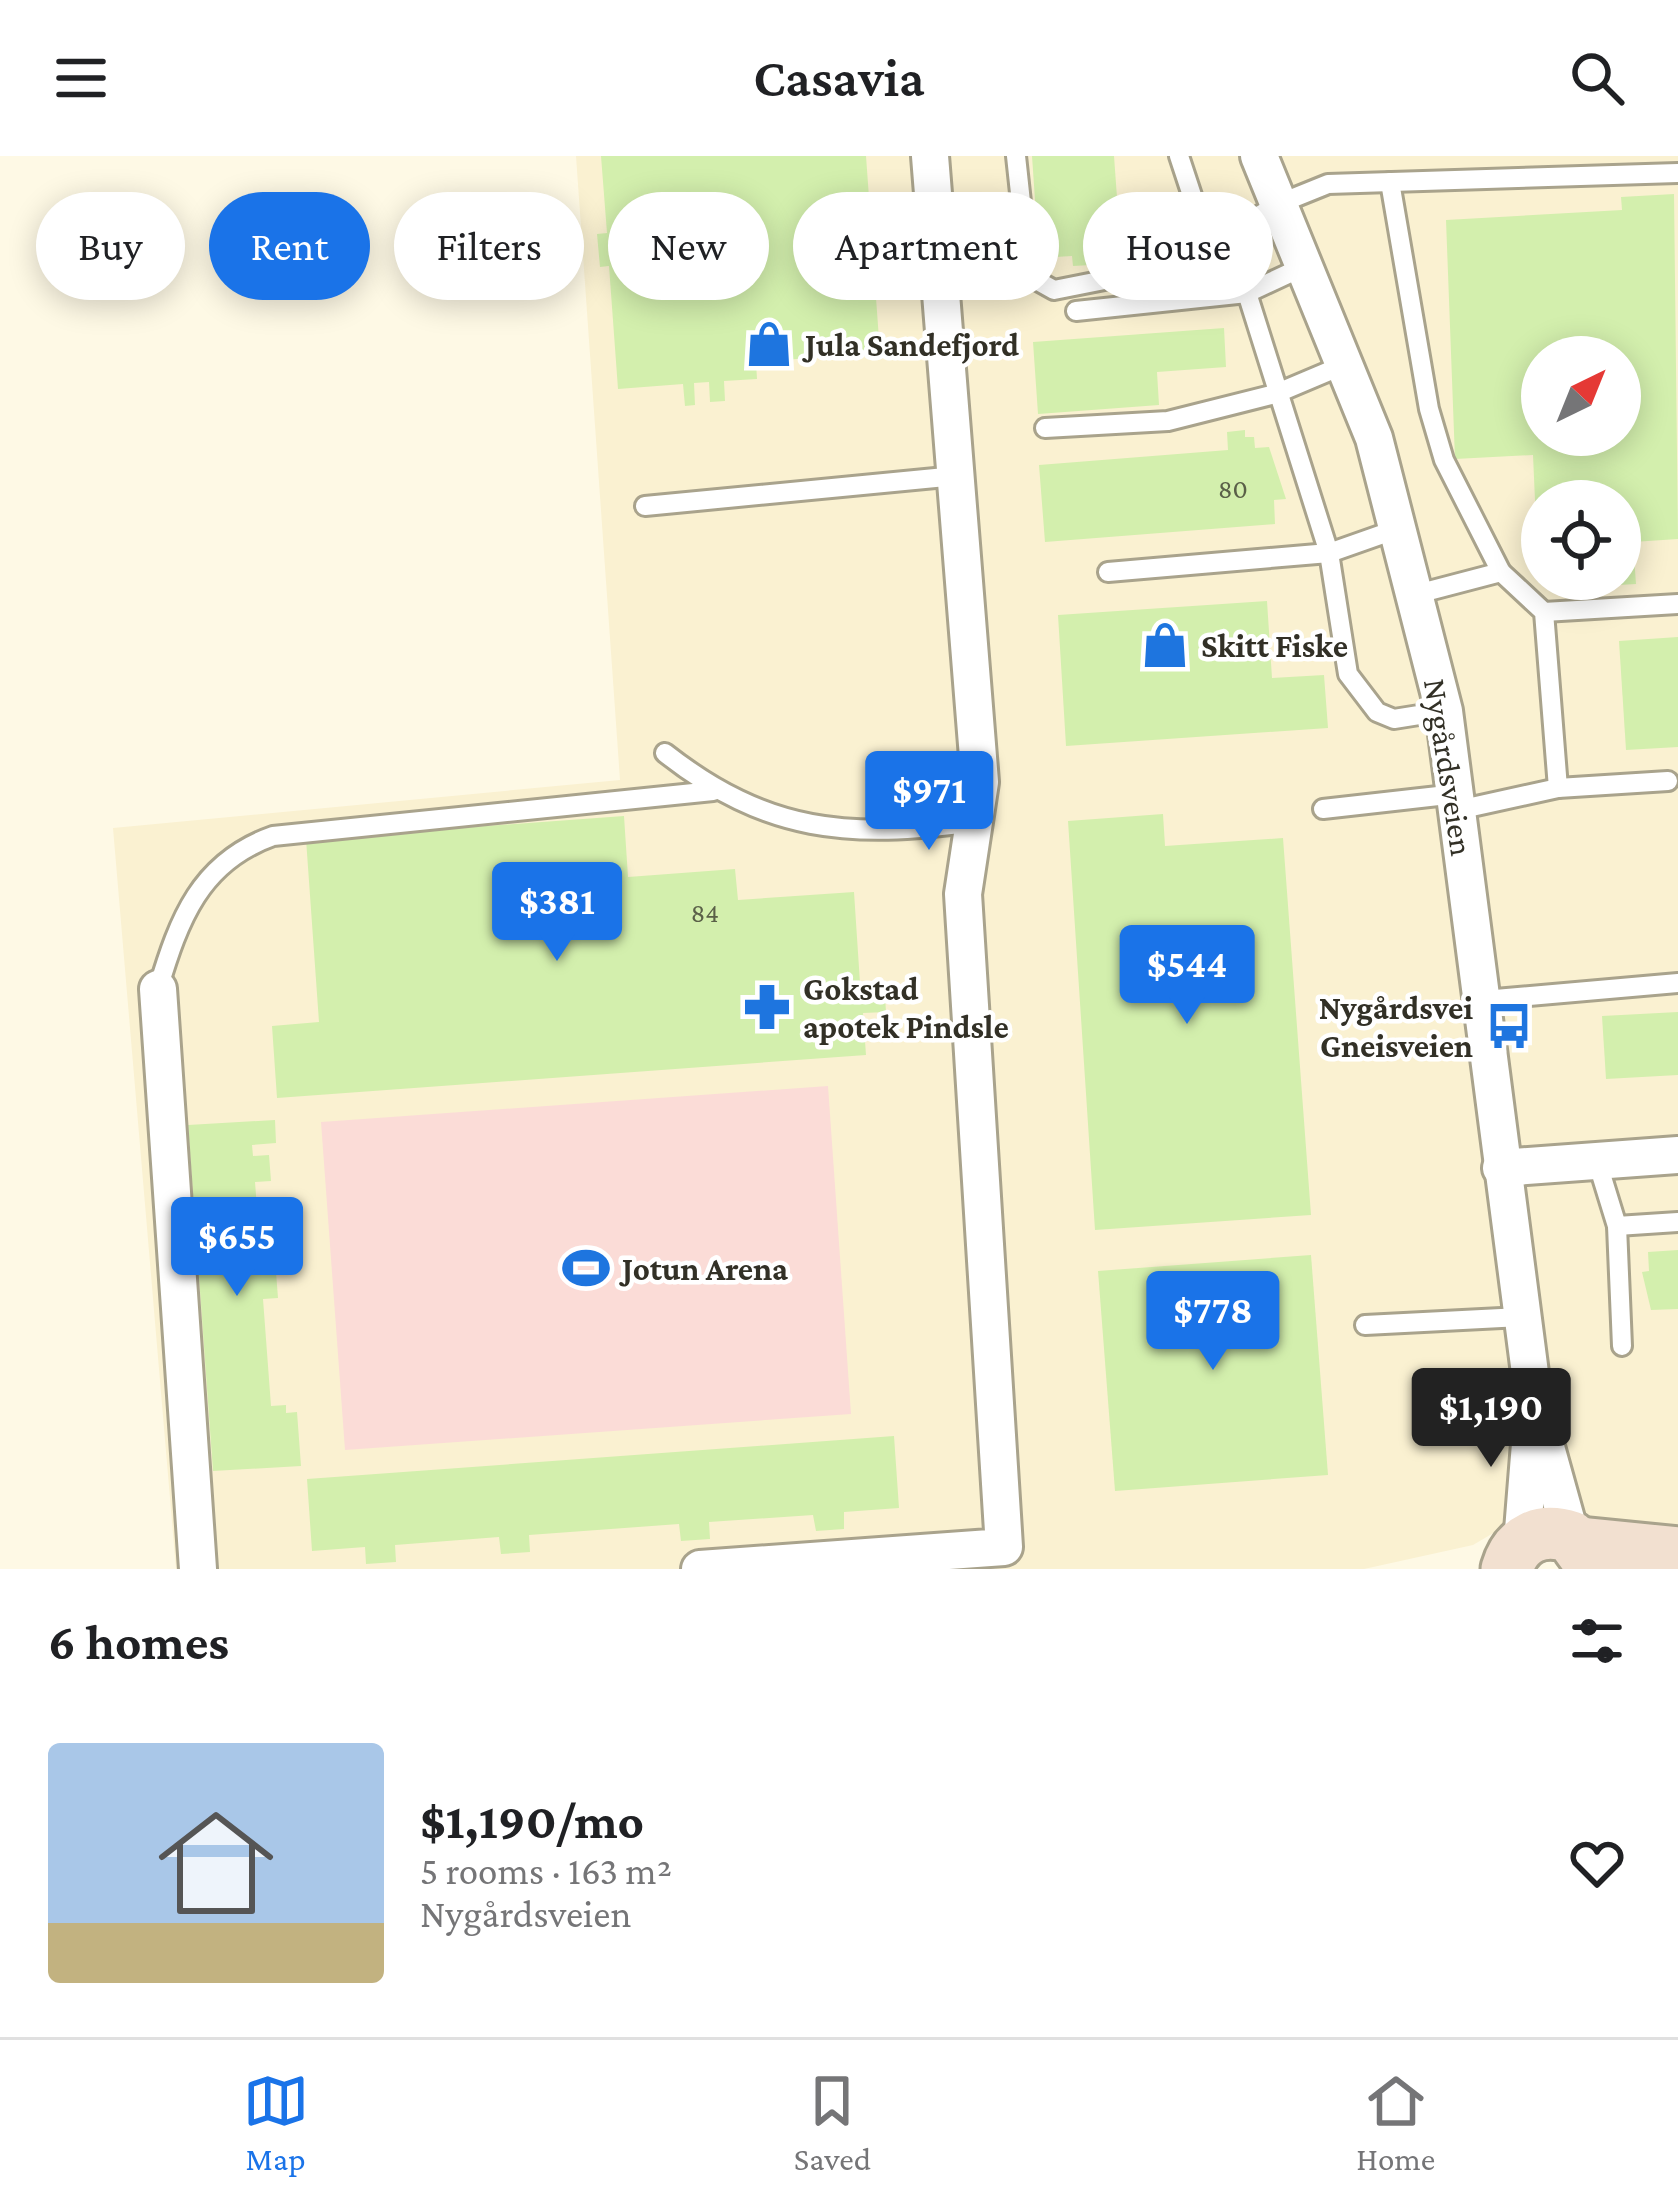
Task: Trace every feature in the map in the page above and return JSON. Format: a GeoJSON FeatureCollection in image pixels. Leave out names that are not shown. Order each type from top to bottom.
{"type":"FeatureCollection","features":[{"type":"Feature","properties":{"kind":"main road"},"geometry":{"type":"LineString","coordinates":[[1462,1569],[1548,1551],[1678,1552]]}},
{"type":"Feature","properties":{"kind":"street"},"geometry":{"type":"LineString","coordinates":[[700,1569],[1004,1546],[963,894],[980,782],[930,156]]}},
{"type":"Feature","properties":{"kind":"street","name":"Nygårdsveien"},"geometry":{"type":"LineString","coordinates":[[1259,156],[1346,364],[1400,528],[1444,711],[1484,1000],[1548,1551]]}},
{"type":"Feature","properties":{"kind":"street"},"geometry":{"type":"LineString","coordinates":[[158,989],[198,1569]]}},
{"type":"Feature","properties":{"kind":"street"},"geometry":{"type":"LineString","coordinates":[[1501,1168],[1678,1155]]}},
{"type":"Feature","properties":{"kind":"street","name":"Nygårdsveien"},"geometry":{"type":"LineString","coordinates":[[1534,1404],[1548,1551]]}},
{"type":"Feature","properties":{"kind":"lane"},"geometry":{"type":"LineString","coordinates":[[1016,156],[1023,255],[1029,276],[1039,286],[1054,290],[1083,285]]}},
{"type":"Feature","properties":{"kind":"lane"},"geometry":{"type":"LineString","coordinates":[[1179,156],[1191,192]]}},
{"type":"Feature","properties":{"kind":"lane"},"geometry":{"type":"LineString","coordinates":[[1273,208],[1328,184],[1678,173]]}},
{"type":"Feature","properties":{"kind":"lane"},"geometry":{"type":"LineString","coordinates":[[1390,182],[1444,460],[1501,572],[1544,612],[1558,788]]}},
{"type":"Feature","properties":{"kind":"lane"},"geometry":{"type":"LineString","coordinates":[[1273,281],[1307,265]]}},
{"type":"Feature","properties":{"kind":"lane"},"geometry":{"type":"LineString","coordinates":[[1076,311],[1180,300]]}},
{"type":"Feature","properties":{"kind":"lane"},"geometry":{"type":"LineString","coordinates":[[1249,300],[1329,553],[1348,674],[1364,701],[1394,719],[1444,711]]}},
{"type":"Feature","properties":{"kind":"lane"},"geometry":{"type":"LineString","coordinates":[[1045,428],[1168,421],[1275,394],[1346,364]]}},
{"type":"Feature","properties":{"kind":"lane"},"geometry":{"type":"LineString","coordinates":[[645,506],[956,476]]}},
{"type":"Feature","properties":{"kind":"lane"},"geometry":{"type":"LineString","coordinates":[[1108,572],[1329,553],[1400,528]]}},
{"type":"Feature","properties":{"kind":"lane"},"geometry":{"type":"LineString","coordinates":[[1417,594],[1501,572]]}},
{"type":"Feature","properties":{"kind":"lane"},"geometry":{"type":"LineString","coordinates":[[1544,612],[1678,604]]}},
{"type":"Feature","properties":{"kind":"lane"},"geometry":{"type":"LineString","coordinates":[[665,753],[713,791],[754,809],[837,831],[975,822]]}},
{"type":"Feature","properties":{"kind":"lane"},"geometry":{"type":"LineString","coordinates":[[1322,809],[1668,782]]}},
{"type":"Feature","properties":{"kind":"lane"},"geometry":{"type":"LineString","coordinates":[[158,989],[177,925],[193,894],[220,863],[273,836],[713,791]]}},
{"type":"Feature","properties":{"kind":"lane"},"geometry":{"type":"LineString","coordinates":[[1484,1000],[1678,983]]}},
{"type":"Feature","properties":{"kind":"lane"},"geometry":{"type":"LineString","coordinates":[[1597,1161],[1617,1226],[1622,1346]]}},
{"type":"Feature","properties":{"kind":"lane"},"geometry":{"type":"LineString","coordinates":[[1617,1226],[1678,1222]]}},
{"type":"Feature","properties":{"kind":"lane"},"geometry":{"type":"LineString","coordinates":[[1365,1325],[1521,1317]]}},
{"type":"Feature","properties":{"kind":"shaded area"},"geometry":{"type":"Polygon","coordinates":[[[576,156],[1678,156],[1678,1538],[1524,1515],[1473,1545],[1364,1569],[176,1569],[113,828],[620,780],[584,269],[584,192],[579,192],[576,156]]]}},
{"type":"Feature","properties":{"kind":"shaded area","name":"Jotun Arena"},"geometry":{"type":"Polygon","coordinates":[[[828,1086],[851,1414],[345,1450],[321,1122],[828,1086]]]}},
{"type":"Feature","properties":{"kind":"building"},"geometry":{"type":"Polygon","coordinates":[[[601,156],[866,156],[869,192],[793,192],[793,300],[876,300],[880,353],[756,362],[757,379],[724,381],[725,401],[710,402],[709,382],[694,383],[695,405],[685,406],[683,384],[618,389],[611,300],[769,300],[769,192],[608,192],[608,266],[600,267],[597,234],[607,233],[601,156]]]}},
{"type":"Feature","properties":{"kind":"building"},"geometry":{"type":"Polygon","coordinates":[[[1032,156],[1114,156],[1117,192],[1083,192],[1083,265],[1073,266],[1072,256],[1059,257],[1059,192],[1034,192],[1032,156]]]}},
{"type":"Feature","properties":{"kind":"building"},"geometry":{"type":"Polygon","coordinates":[[[1674,194],[1678,539],[1641,541],[1641,480],[1534,480],[1533,456],[1641,456],[1641,336],[1521,336],[1521,456],[1455,459],[1446,220],[1622,210],[1621,197],[1674,194]]]}},
{"type":"Feature","properties":{"kind":"building"},"geometry":{"type":"Polygon","coordinates":[[[1224,328],[1226,367],[1157,372],[1159,405],[1038,414],[1033,342],[1224,328]]]}},
{"type":"Feature","properties":{"kind":"building"},"geometry":{"type":"Polygon","coordinates":[[[1245,430],[1245,437],[1254,437],[1255,448],[1269,447],[1286,499],[1274,500],[1275,524],[1045,542],[1039,465],[1228,450],[1227,432],[1245,430]]]}},
{"type":"Feature","properties":{"kind":"building","name":"Skitt Fiske"},"geometry":{"type":"Polygon","coordinates":[[[1267,601],[1272,678],[1324,675],[1328,728],[1066,746],[1058,615],[1267,601]]]}},
{"type":"Feature","properties":{"kind":"building"},"geometry":{"type":"Polygon","coordinates":[[[1678,637],[1678,747],[1626,750],[1619,641],[1678,637]]]}},
{"type":"Feature","properties":{"kind":"building"},"geometry":{"type":"Polygon","coordinates":[[[1163,814],[1165,846],[1283,838],[1311,1215],[1095,1230],[1068,821],[1163,814]]]}},
{"type":"Feature","properties":{"kind":"building"},"geometry":{"type":"Polygon","coordinates":[[[624,816],[628,877],[735,869],[738,900],[854,892],[860,983],[884,982],[886,1012],[863,1013],[866,1055],[277,1098],[272,1026],[319,1022],[306,839],[624,816]]]}},
{"type":"Feature","properties":{"kind":"building"},"geometry":{"type":"Polygon","coordinates":[[[1678,1012],[1678,1075],[1606,1079],[1602,1016],[1678,1012]]]}},
{"type":"Feature","properties":{"kind":"building"},"geometry":{"type":"Polygon","coordinates":[[[275,1120],[276,1143],[252,1145],[253,1156],[269,1155],[271,1181],[255,1182],[262,1273],[276,1272],[278,1298],[263,1299],[271,1406],[286,1405],[286,1413],[297,1412],[301,1466],[213,1471],[188,1125],[275,1120]]]}},
{"type":"Feature","properties":{"kind":"building"},"geometry":{"type":"Polygon","coordinates":[[[1678,1250],[1678,1309],[1651,1310],[1642,1272],[1649,1271],[1648,1252],[1678,1250]]]}},
{"type":"Feature","properties":{"kind":"building"},"geometry":{"type":"Polygon","coordinates":[[[1311,1255],[1328,1475],[1115,1491],[1098,1271],[1311,1255]]]}},
{"type":"Feature","properties":{"kind":"building"},"geometry":{"type":"Polygon","coordinates":[[[894,1436],[899,1508],[844,1512],[844,1529],[816,1531],[813,1515],[709,1522],[710,1539],[681,1541],[679,1524],[529,1535],[530,1552],[501,1554],[499,1537],[395,1545],[396,1562],[366,1564],[365,1547],[312,1551],[307,1479],[894,1436]]]}},
{"type":"Feature","properties":{"kind":"place","name":"Jula Sandefjord"},"geometry":{"type":"Point","coordinates":[769,344]}},
{"type":"Feature","properties":{"kind":"place","name":"Skitt Fiske"},"geometry":{"type":"Point","coordinates":[1165,645]}},
{"type":"Feature","properties":{"kind":"place","name":"Gokstad apotek Pindsle"},"geometry":{"type":"Point","coordinates":[767,1007]}},
{"type":"Feature","properties":{"kind":"place","name":"Nygårdsvei Gneisveien"},"geometry":{"type":"Point","coordinates":[1509,1026]}},
{"type":"Feature","properties":{"kind":"place","name":"Jotun Arena"},"geometry":{"type":"Point","coordinates":[586,1268]}}]}
